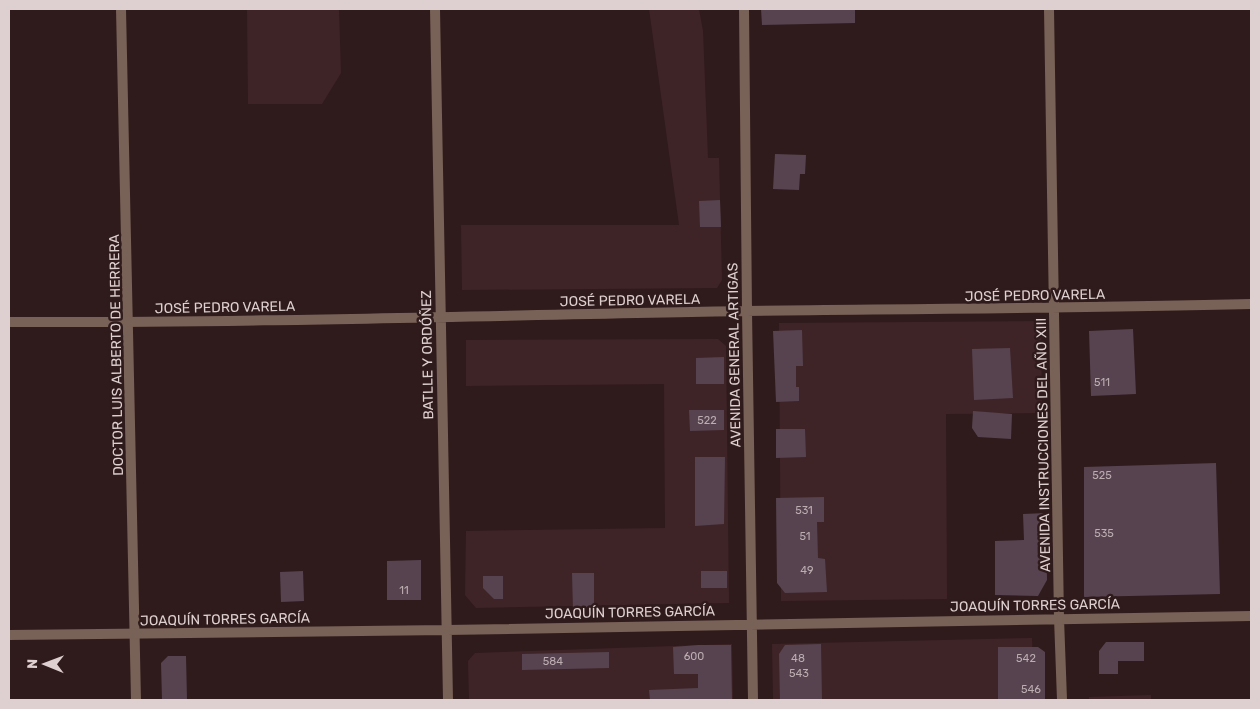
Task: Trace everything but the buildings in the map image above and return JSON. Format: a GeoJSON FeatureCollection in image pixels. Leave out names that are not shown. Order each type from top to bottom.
{"type":"FeatureCollection","features":[{"type":"Feature","properties":{"kind":"street","name":"DOCTOR LUIS ALBERTO DE HERRERA"},"geometry":{"type":"LineString","coordinates":[[121,9],[136,700]]}},
{"type":"Feature","properties":{"kind":"street","name":"BATLLE Y ORDÓÑEZ"},"geometry":{"type":"LineString","coordinates":[[435,9],[448,700]]}},
{"type":"Feature","properties":{"kind":"street","name":"AVENIDA GENERAL ARTIGAS"},"geometry":{"type":"LineString","coordinates":[[744,9],[746,311],[753,700]]}},
{"type":"Feature","properties":{"kind":"street","name":"AVENIDA INSTRUCCIONES DEL AÑO XIII"},"geometry":{"type":"LineString","coordinates":[[1049,9],[1062,700]]}},
{"type":"Feature","properties":{"kind":"street","name":"JOSÉ PEDRO VARELA"},"geometry":{"type":"LineString","coordinates":[[9,322],[129,322],[746,311],[1055,309],[1251,304]]}},
{"type":"Feature","properties":{"kind":"street","name":"JOAQUÍN TORRES GARCÍA"},"geometry":{"type":"LineString","coordinates":[[9,635],[447,630],[752,623],[1251,616]]}},
{"type":"Feature","properties":{"kind":"shaded area"},"geometry":{"type":"Polygon","coordinates":[[[247,9],[339,9],[341,73],[322,104],[248,104],[247,9]]]}},
{"type":"Feature","properties":{"kind":"shaded area"},"geometry":{"type":"Polygon","coordinates":[[[649,9],[699,9],[703,31],[708,158],[719,158],[722,280],[717,288],[462,290],[461,225],[679,225],[649,9]]]}},
{"type":"Feature","properties":{"kind":"shaded area"},"geometry":{"type":"Polygon","coordinates":[[[1041,321],[1042,413],[946,414],[947,599],[781,601],[779,323],[1041,321]]]}},
{"type":"Feature","properties":{"kind":"shaded area"},"geometry":{"type":"Polygon","coordinates":[[[718,339],[726,346],[729,603],[476,608],[465,595],[466,531],[665,528],[664,384],[466,386],[466,340],[718,339]]]}},
{"type":"Feature","properties":{"kind":"shaded area"},"geometry":{"type":"Polygon","coordinates":[[[1032,638],[1034,700],[773,700],[772,644],[1032,638]]]}},
{"type":"Feature","properties":{"kind":"shaded area"},"geometry":{"type":"Polygon","coordinates":[[[732,644],[733,700],[469,700],[468,661],[475,653],[732,644]]]}},
{"type":"Feature","properties":{"kind":"shaded area"},"geometry":{"type":"Polygon","coordinates":[[[1151,695],[1151,700],[1089,700],[1089,697],[1151,695]]]}}]}
